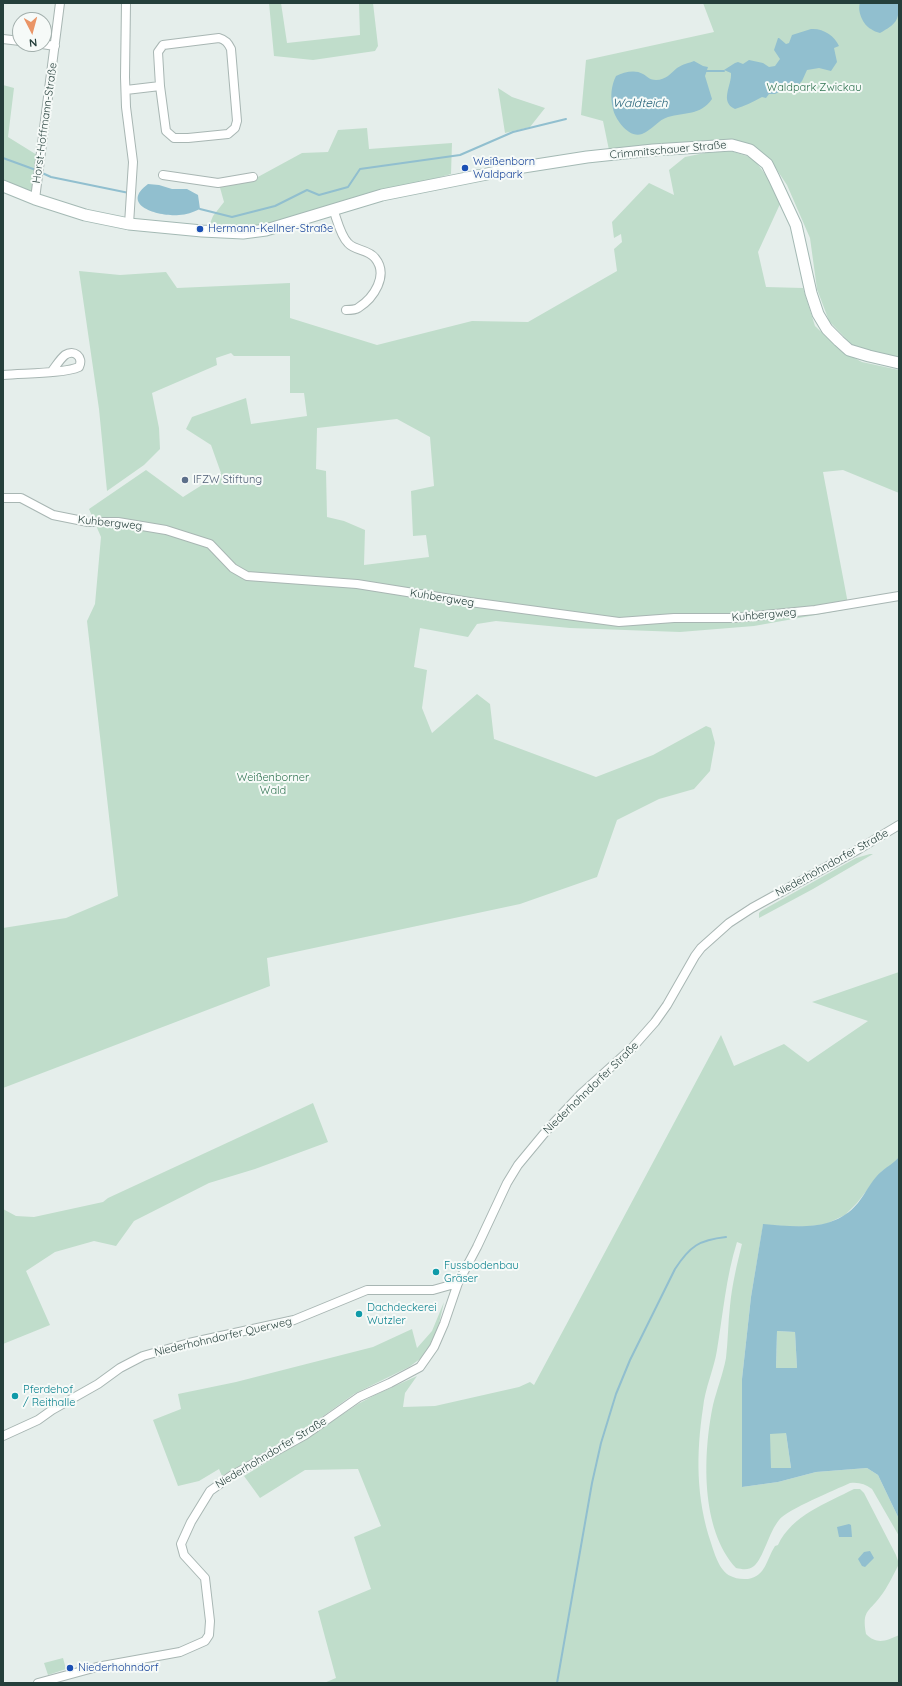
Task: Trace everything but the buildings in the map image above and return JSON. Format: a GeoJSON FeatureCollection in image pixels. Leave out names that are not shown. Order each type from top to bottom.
{"type":"FeatureCollection","features":[{"type":"Feature","properties":{"kind":"main road","name":"Crimmitschauer Straße"},"geometry":{"type":"LineString","coordinates":[[3,186],[35,199],[85,215],[129,224],[202,231],[243,233],[266,230],[382,195],[551,162],[653,150],[732,145],[750,150],[767,164],[796,225],[811,293],[818,314],[827,329],[849,350],[899,363]]}},
{"type":"Feature","properties":{"kind":"street","name":"Horst-Hoffmann-Straße"},"geometry":{"type":"LineString","coordinates":[[35,199],[60,3]]}},
{"type":"Feature","properties":{"kind":"street"},"geometry":{"type":"LineString","coordinates":[[126,3],[124,77],[133,162],[129,224]]}},
{"type":"Feature","properties":{"kind":"street"},"geometry":{"type":"LineString","coordinates":[[219,38],[223,39],[227,42],[231,49],[237,121],[235,128],[228,134],[174,138],[166,131],[160,86],[158,52],[163,45],[219,38]]}},
{"type":"Feature","properties":{"kind":"street"},"geometry":{"type":"LineString","coordinates":[[126,90],[160,86]]}},
{"type":"Feature","properties":{"kind":"street"},"geometry":{"type":"LineString","coordinates":[[163,175],[218,183],[253,177]]}},
{"type":"Feature","properties":{"kind":"street"},"geometry":{"type":"LineString","coordinates":[[333,209],[341,231],[348,243],[368,252],[376,259],[379,267],[379,285],[375,292],[358,308],[346,310]]}},
{"type":"Feature","properties":{"kind":"street"},"geometry":{"type":"LineString","coordinates":[[3,375],[52,371]]}},
{"type":"Feature","properties":{"kind":"street","name":"Kuhbergweg"},"geometry":{"type":"LineString","coordinates":[[3,498],[21,498],[53,515],[88,522],[118,522],[166,530],[210,544],[233,568],[247,576],[357,584],[470,602],[619,622],[674,618],[734,618],[816,610],[899,596]]}},
{"type":"Feature","properties":{"kind":"street","name":"Niederhohndorfer Straße"},"geometry":{"type":"LineString","coordinates":[[38,1683],[97,1667],[180,1652],[205,1641],[209,1635],[210,1621],[205,1578],[184,1555],[181,1544],[185,1533],[205,1497],[216,1486],[305,1435],[358,1396],[390,1383],[420,1367],[434,1347],[444,1324],[458,1283],[477,1247],[500,1197],[518,1165],[581,1094],[632,1048],[655,1022],[667,1006],[701,948],[730,923],[752,908],[859,849],[899,824]]}},
{"type":"Feature","properties":{"kind":"street","name":"Niederhohndorfer Querweg"},"geometry":{"type":"LineString","coordinates":[[3,1436],[38,1420],[52,1410],[98,1384],[120,1368],[144,1356],[189,1343],[294,1320],[368,1290],[433,1290],[458,1283]]}},
{"type":"Feature","properties":{"kind":"green space"},"geometry":{"type":"Polygon","coordinates":[[[269,3],[281,3],[287,43],[360,35],[359,3],[373,3],[378,46],[375,51],[313,60],[274,56],[269,3]]]}},
{"type":"Feature","properties":{"kind":"green space","name":"Waldpark Zwickau"},"geometry":{"type":"Polygon","coordinates":[[[703,3],[899,3],[899,357],[855,348],[829,321],[817,289],[810,238],[787,185],[775,167],[749,145],[709,140],[609,150],[603,121],[581,115],[586,60],[714,32],[703,3]]]}},
{"type":"Feature","properties":{"kind":"green space"},"geometry":{"type":"Polygon","coordinates":[[[3,85],[14,88],[8,137],[37,155],[32,194],[3,184],[3,85]]]}},
{"type":"Feature","properties":{"kind":"green space"},"geometry":{"type":"Polygon","coordinates":[[[498,88],[512,97],[545,108],[530,127],[505,133],[498,88]]]}},
{"type":"Feature","properties":{"kind":"green space"},"geometry":{"type":"Polygon","coordinates":[[[367,128],[369,149],[452,143],[451,174],[266,226],[234,228],[209,226],[213,216],[224,202],[219,184],[256,178],[302,153],[328,152],[338,130],[367,128]]]}},
{"type":"Feature","properties":{"kind":"green space","name":"Weißenborner Wald"},"geometry":{"type":"Polygon","coordinates":[[[724,149],[753,158],[771,182],[780,204],[758,252],[766,287],[803,288],[815,326],[841,351],[862,362],[899,370],[899,493],[843,470],[823,472],[849,609],[754,626],[680,632],[570,628],[496,621],[477,624],[468,637],[420,628],[414,667],[427,670],[422,708],[432,733],[477,694],[490,704],[494,739],[596,777],[653,755],[706,726],[711,728],[715,743],[710,771],[694,789],[659,799],[617,820],[597,877],[520,904],[267,958],[270,986],[3,1088],[3,928],[66,918],[118,896],[87,621],[95,604],[101,537],[89,509],[146,470],[183,497],[221,473],[211,445],[186,429],[192,417],[246,398],[251,424],[307,416],[304,393],[290,393],[290,356],[234,356],[231,353],[216,358],[217,365],[152,393],[159,428],[160,449],[144,465],[107,491],[99,409],[79,271],[120,275],[166,272],[177,288],[290,283],[290,318],[377,345],[472,321],[528,322],[617,271],[614,249],[622,242],[621,234],[614,238],[612,222],[649,183],[674,195],[669,170],[685,157],[724,149]],[[397,419],[317,428],[316,469],[326,471],[327,517],[344,521],[365,530],[364,565],[429,557],[426,535],[413,536],[411,491],[434,486],[430,437],[397,419]]]}},
{"type":"Feature","properties":{"kind":"green space"},"geometry":{"type":"Polygon","coordinates":[[[873,854],[759,918],[759,913],[761,911],[856,858],[873,854]]]}},
{"type":"Feature","properties":{"kind":"green space"},"geometry":{"type":"Polygon","coordinates":[[[899,972],[899,1157],[892,1165],[882,1171],[857,1203],[845,1215],[826,1224],[804,1227],[763,1225],[751,1297],[742,1379],[742,1487],[778,1482],[816,1472],[867,1468],[878,1475],[899,1519],[899,1536],[872,1489],[862,1484],[850,1483],[801,1505],[779,1520],[772,1531],[760,1558],[752,1568],[736,1568],[724,1552],[716,1533],[710,1512],[706,1467],[707,1445],[713,1405],[726,1358],[729,1312],[742,1244],[737,1242],[727,1282],[716,1357],[704,1401],[698,1459],[702,1509],[711,1543],[721,1568],[728,1575],[736,1578],[748,1579],[759,1575],[765,1567],[775,1546],[778,1545],[792,1526],[811,1511],[854,1489],[860,1489],[864,1493],[896,1555],[899,1564],[886,1589],[867,1612],[865,1620],[866,1634],[878,1641],[890,1639],[899,1635],[899,1683],[324,1683],[336,1678],[318,1611],[371,1589],[354,1537],[381,1526],[358,1469],[305,1470],[260,1498],[244,1476],[316,1432],[358,1404],[417,1376],[405,1393],[403,1407],[435,1406],[519,1387],[530,1382],[534,1385],[721,1035],[734,1066],[784,1044],[808,1062],[868,1021],[812,1002],[899,972]]]}},
{"type":"Feature","properties":{"kind":"green space"},"geometry":{"type":"Polygon","coordinates":[[[313,1103],[328,1142],[255,1169],[209,1183],[134,1221],[116,1246],[94,1241],[55,1252],[26,1271],[50,1325],[3,1344],[3,1209],[16,1216],[34,1217],[103,1202],[108,1198],[313,1103]]]}},
{"type":"Feature","properties":{"kind":"green space"},"geometry":{"type":"Polygon","coordinates":[[[444,1302],[437,1332],[424,1356],[409,1367],[354,1394],[308,1427],[222,1476],[219,1469],[199,1481],[178,1486],[153,1420],[181,1409],[178,1394],[236,1382],[373,1347],[412,1329],[417,1348],[432,1331],[444,1302]]]}},
{"type":"Feature","properties":{"kind":"green space"},"geometry":{"type":"Polygon","coordinates":[[[777,1331],[795,1332],[797,1368],[776,1368],[777,1331]]]}},
{"type":"Feature","properties":{"kind":"green space"},"geometry":{"type":"Polygon","coordinates":[[[770,1433],[786,1433],[791,1468],[770,1468],[770,1433]]]}},
{"type":"Feature","properties":{"kind":"green space"},"geometry":{"type":"Polygon","coordinates":[[[63,1658],[66,1669],[48,1675],[44,1663],[63,1658]]]}},
{"type":"Feature","properties":{"kind":"water"},"geometry":{"type":"Polygon","coordinates":[[[860,3],[899,3],[896,21],[880,33],[873,30],[863,21],[859,10],[860,3]]]}},
{"type":"Feature","properties":{"kind":"water"},"geometry":{"type":"Polygon","coordinates":[[[811,29],[828,33],[835,39],[839,46],[834,48],[837,62],[831,71],[819,68],[807,70],[802,81],[792,92],[781,91],[775,94],[769,94],[766,98],[762,97],[735,109],[730,106],[727,93],[731,73],[724,70],[735,63],[738,62],[743,64],[749,60],[763,63],[769,67],[775,66],[780,59],[774,50],[778,38],[786,44],[789,43],[792,35],[811,29]]]}},
{"type":"Feature","properties":{"kind":"water","name":"Waldteich"},"geometry":{"type":"Polygon","coordinates":[[[694,61],[708,67],[705,76],[712,99],[707,104],[697,111],[664,118],[642,134],[632,134],[623,127],[614,113],[612,105],[612,88],[616,76],[633,71],[640,72],[652,79],[660,80],[668,76],[677,68],[694,61]]]}},
{"type":"Feature","properties":{"kind":"water"},"geometry":{"type":"Polygon","coordinates":[[[148,184],[159,185],[172,189],[187,189],[198,195],[200,209],[184,214],[171,215],[153,212],[140,204],[138,198],[140,192],[148,184]]]}},
{"type":"Feature","properties":{"kind":"water"},"geometry":{"type":"Polygon","coordinates":[[[899,1157],[899,1519],[878,1475],[867,1468],[816,1472],[778,1482],[742,1487],[742,1379],[751,1297],[763,1224],[814,1226],[838,1219],[858,1203],[878,1174],[899,1157]],[[777,1331],[776,1368],[797,1368],[795,1332],[777,1331]],[[786,1433],[770,1434],[771,1468],[791,1468],[786,1433]]]}},
{"type":"Feature","properties":{"kind":"water"},"geometry":{"type":"Polygon","coordinates":[[[849,1524],[851,1525],[852,1537],[839,1537],[837,1527],[849,1524]]]}},
{"type":"Feature","properties":{"kind":"water"},"geometry":{"type":"Polygon","coordinates":[[[870,1551],[874,1558],[865,1567],[862,1566],[858,1559],[864,1552],[870,1551]]]}},
{"type":"Feature","properties":{"kind":"waterway"},"geometry":{"type":"LineString","coordinates":[[706,71],[724,71]]}},
{"type":"Feature","properties":{"kind":"waterway"},"geometry":{"type":"LineString","coordinates":[[200,209],[232,217],[275,206],[307,190],[319,195],[348,187],[360,169],[460,155],[513,132],[566,119]]}},
{"type":"Feature","properties":{"kind":"waterway"},"geometry":{"type":"LineString","coordinates":[[3,158],[36,170]]}},
{"type":"Feature","properties":{"kind":"waterway"},"geometry":{"type":"LineString","coordinates":[[40,172],[51,177],[129,193]]}},
{"type":"Feature","properties":{"kind":"waterway"},"geometry":{"type":"LineString","coordinates":[[557,1683],[592,1483],[601,1443],[616,1394],[630,1360],[680,1261],[702,1242],[726,1237]]}},
{"type":"Feature","properties":{"kind":"place","name":"Weißenborn Waldpark"},"geometry":{"type":"Point","coordinates":[465,168]}},
{"type":"Feature","properties":{"kind":"place","name":"Hermann-Kellner-Straße"},"geometry":{"type":"Point","coordinates":[200,229]}},
{"type":"Feature","properties":{"kind":"place","name":"IFZW Stiftung"},"geometry":{"type":"Point","coordinates":[185,480]}},
{"type":"Feature","properties":{"kind":"place","name":"Fussbodenbau Gräser"},"geometry":{"type":"Point","coordinates":[436,1272]}},
{"type":"Feature","properties":{"kind":"place","name":"Dachdeckerei Wutzler"},"geometry":{"type":"Point","coordinates":[359,1314]}},
{"type":"Feature","properties":{"kind":"place","name":"Pferdehof / Reithalle"},"geometry":{"type":"Point","coordinates":[15,1396]}},
{"type":"Feature","properties":{"kind":"place","name":"Niederhohndorf"},"geometry":{"type":"Point","coordinates":[70,1668]}}]}
